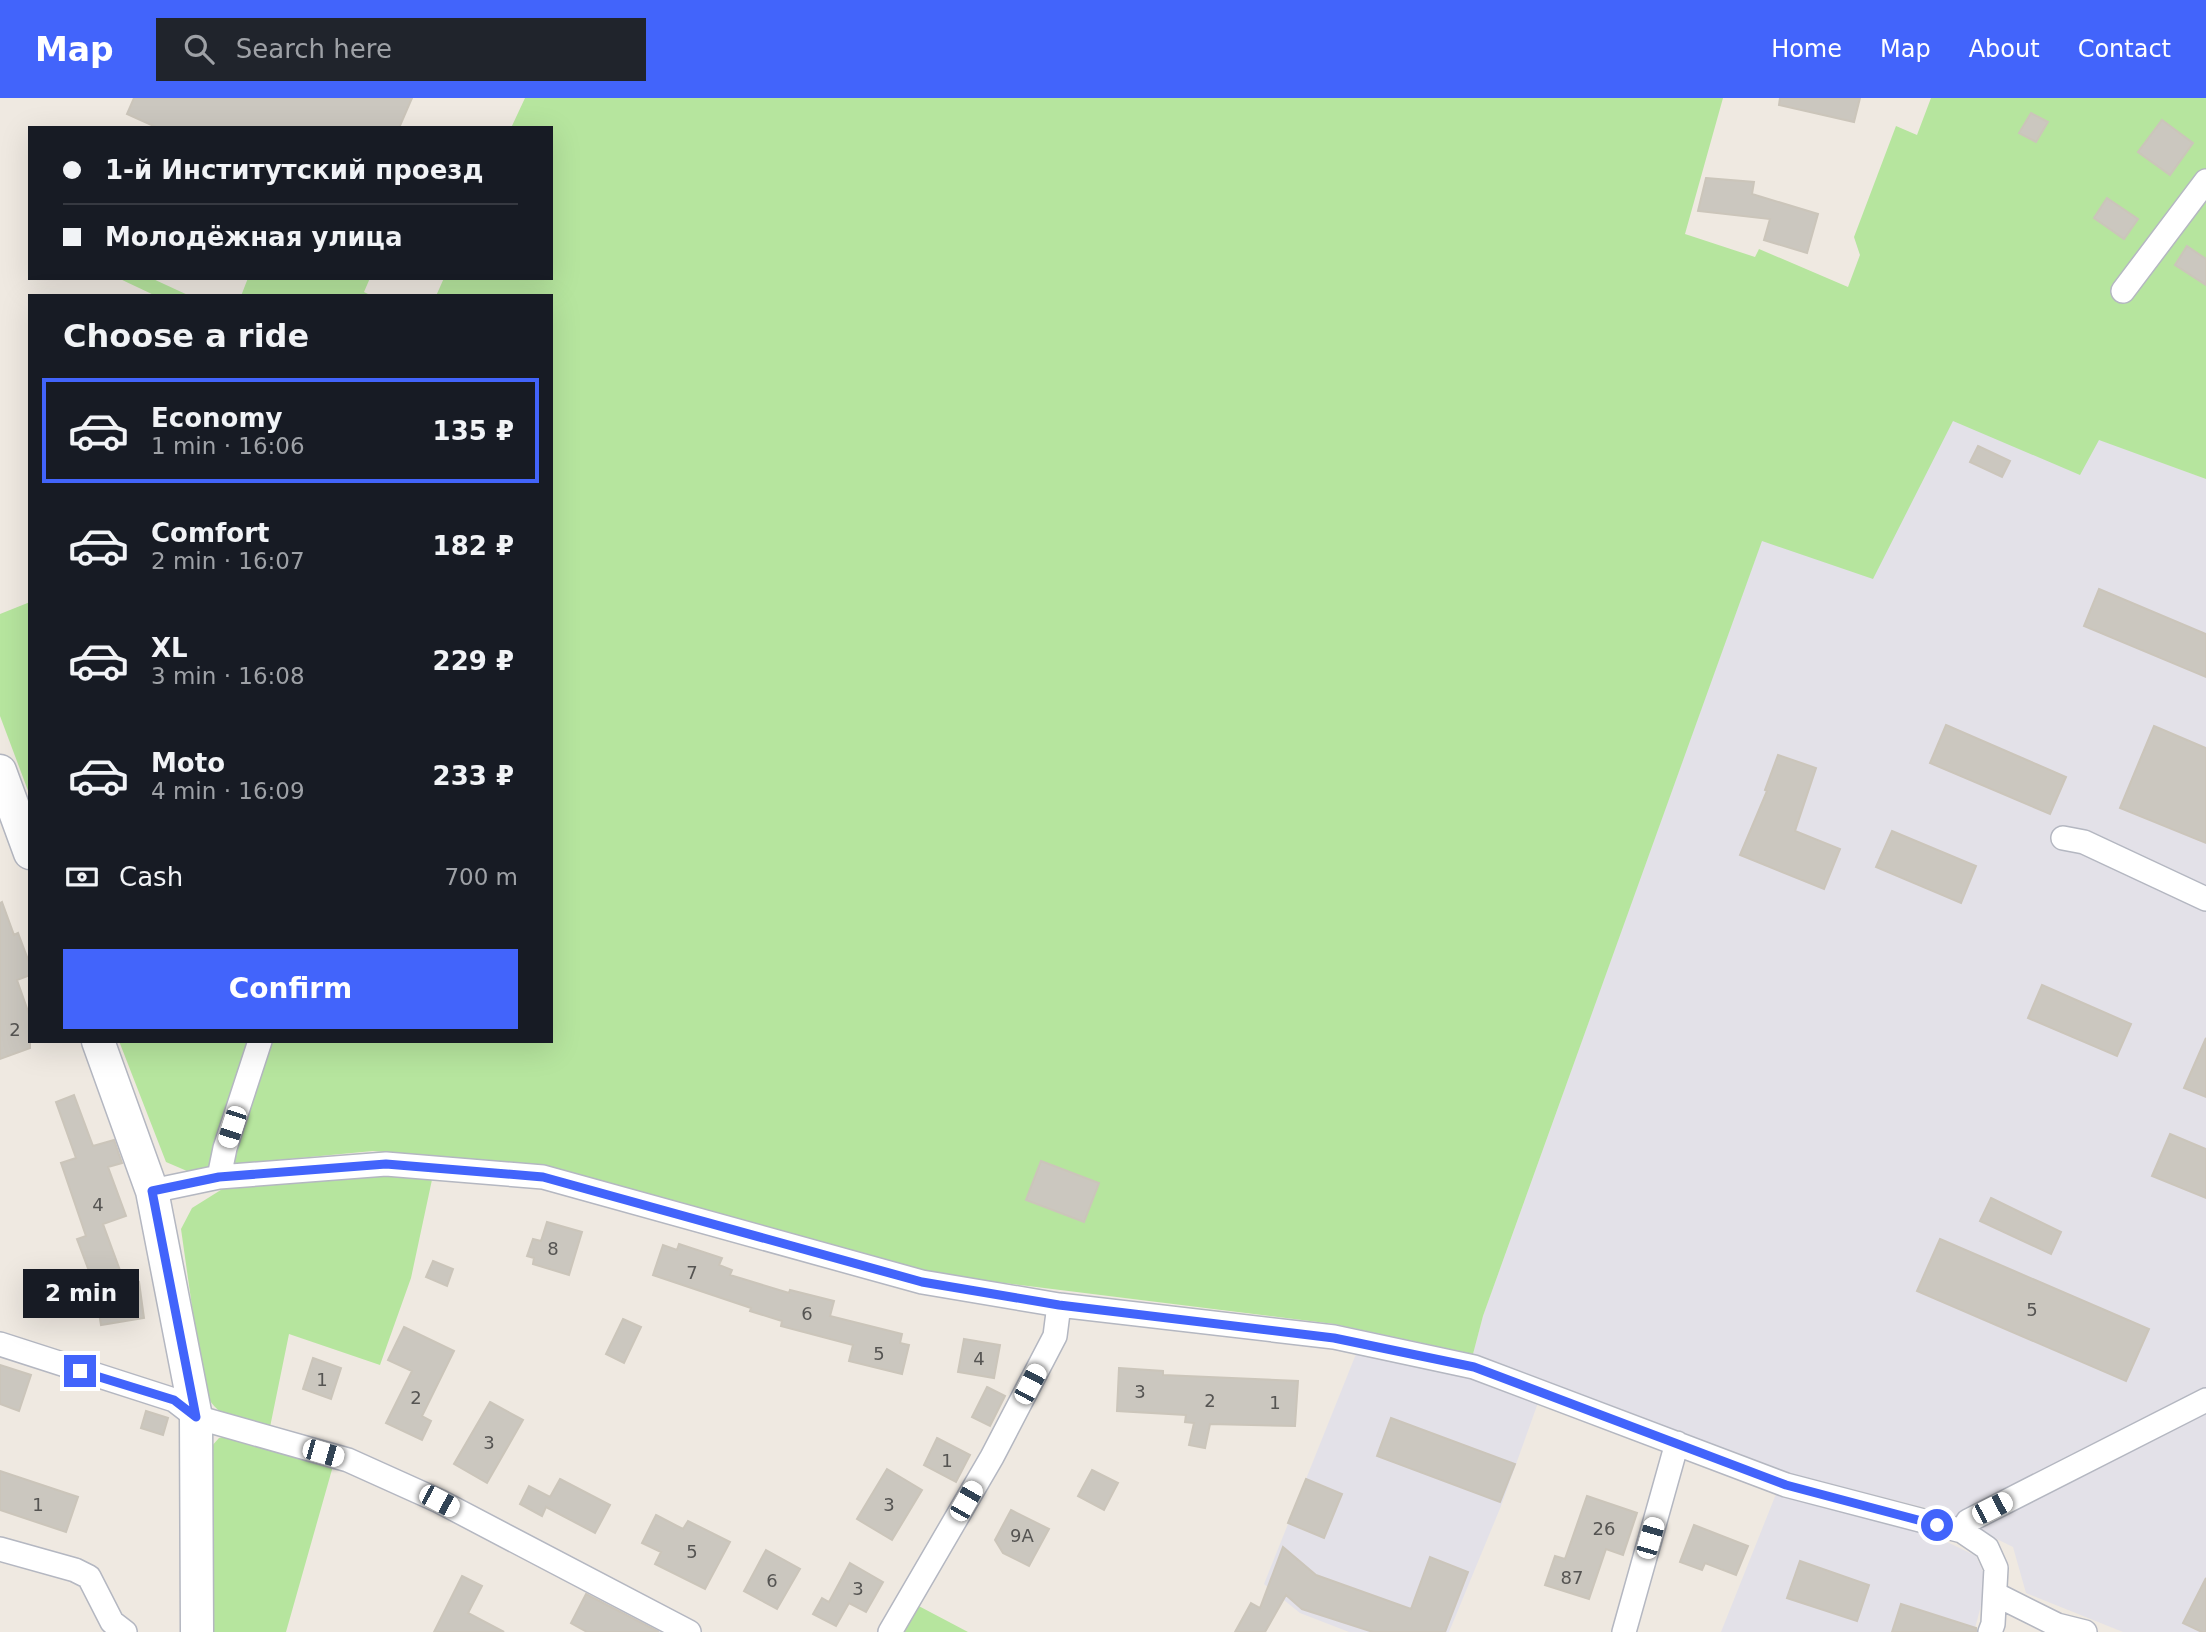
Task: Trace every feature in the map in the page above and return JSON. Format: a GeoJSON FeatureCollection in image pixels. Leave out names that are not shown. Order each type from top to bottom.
{"type":"FeatureCollection","features":[{"type":"Feature","properties":{"kind":"street"},"geometry":{"type":"LineString","coordinates":[[2123,290],[2206,181]]}},
{"type":"Feature","properties":{"kind":"street"},"geometry":{"type":"LineString","coordinates":[[0,771],[28,848]]}},
{"type":"Feature","properties":{"kind":"street"},"geometry":{"type":"LineString","coordinates":[[2063,838],[2084,842],[2206,899]]}},
{"type":"Feature","properties":{"kind":"street"},"geometry":{"type":"LineString","coordinates":[[99,1043],[152,1191],[196,1417],[197,1632]]}},
{"type":"Feature","properties":{"kind":"street"},"geometry":{"type":"LineString","coordinates":[[219,1177],[225,1148],[259,1043]]}},
{"type":"Feature","properties":{"kind":"street"},"geometry":{"type":"LineString","coordinates":[[152,1191],[219,1177],[386,1164],[543,1177],[922,1282],[1059,1305],[1334,1338],[1474,1367],[1786,1485],[1962,1531],[1987,1548],[1996,1568],[1993,1624],[1990,1632]]}},
{"type":"Feature","properties":{"kind":"street"},"geometry":{"type":"LineString","coordinates":[[890,1632],[992,1457],[1055,1336],[1059,1305]]}},
{"type":"Feature","properties":{"kind":"street"},"geometry":{"type":"LineString","coordinates":[[0,1344],[174,1400],[196,1417],[348,1460],[439,1501],[690,1632]]}},
{"type":"Feature","properties":{"kind":"street"},"geometry":{"type":"LineString","coordinates":[[1962,1531],[1968,1521],[2206,1400]]}},
{"type":"Feature","properties":{"kind":"street"},"geometry":{"type":"LineString","coordinates":[[1624,1632],[1677,1443]]}},
{"type":"Feature","properties":{"kind":"street"},"geometry":{"type":"LineString","coordinates":[[0,1549],[75,1570],[89,1577],[112,1622],[124,1632]]}},
{"type":"Feature","properties":{"kind":"street"},"geometry":{"type":"LineString","coordinates":[[1995,1594],[2057,1625],[2085,1632]]}},
{"type":"Feature","properties":{"kind":"shaded area"},"geometry":{"type":"Polygon","coordinates":[[[1854,237],[2099,439],[2206,479],[2206,1632],[2123,1632],[2026,1593],[2013,1547],[1942,1512],[1793,1474],[1473,1354],[1483,1316],[1762,540],[1860,255],[1854,237]]]}},
{"type":"Feature","properties":{"kind":"shaded area"},"geometry":{"type":"Polygon","coordinates":[[[1358,1349],[1471,1375],[1539,1400],[1501,1506],[1449,1632],[1349,1632],[1300,1613],[1264,1584],[1358,1349]]]}},
{"type":"Feature","properties":{"kind":"shaded area"},"geometry":{"type":"Polygon","coordinates":[[[1778,1489],[1939,1538],[1976,1556],[1985,1576],[1984,1594],[1974,1632],[1721,1632],[1778,1489]]]}},
{"type":"Feature","properties":{"kind":"green space"},"geometry":{"type":"Polygon","coordinates":[[[525,98],[1723,98],[1685,234],[1755,257],[1759,249],[1848,287],[1860,255],[1854,237],[1896,126],[1917,135],[1931,98],[2206,98],[2206,479],[2099,440],[2080,475],[1953,421],[1873,579],[1762,541],[1483,1316],[1473,1354],[1334,1324],[908,1271],[551,1167],[373,1151],[187,1171],[166,1162],[120,1043],[553,1043],[553,294],[437,294],[443,280],[553,280],[553,126],[512,126],[525,98]]]}},
{"type":"Feature","properties":{"kind":"green space"},"geometry":{"type":"Polygon","coordinates":[[[122,280],[155,280],[186,294],[152,294],[122,280]]]}},
{"type":"Feature","properties":{"kind":"green space"},"geometry":{"type":"Polygon","coordinates":[[[247,280],[369,280],[364,292],[368,294],[242,294],[247,280]]]}},
{"type":"Feature","properties":{"kind":"green space"},"geometry":{"type":"Polygon","coordinates":[[[28,603],[28,791],[0,716],[0,614],[28,603]]]}},
{"type":"Feature","properties":{"kind":"green space"},"geometry":{"type":"Polygon","coordinates":[[[387,1173],[433,1175],[411,1278],[380,1365],[289,1334],[269,1432],[231,1419],[216,1408],[204,1391],[181,1229],[192,1208],[224,1188],[387,1173]]]}},
{"type":"Feature","properties":{"kind":"green space"},"geometry":{"type":"Polygon","coordinates":[[[232,1435],[333,1466],[286,1632],[212,1632],[214,1618],[210,1448],[219,1438],[232,1435]]]}},
{"type":"Feature","properties":{"kind":"green space"},"geometry":{"type":"Polygon","coordinates":[[[913,1603],[968,1632],[897,1632],[913,1603]]]}},
{"type":"Feature","properties":{"kind":"building"},"geometry":{"type":"Polygon","coordinates":[[[134,98],[412,98],[400,126],[154,126],[127,114],[134,98]]]}},
{"type":"Feature","properties":{"kind":"building"},"geometry":{"type":"Polygon","coordinates":[[[1780,98],[1860,98],[1854,122],[1779,105],[1780,98]]]}},
{"type":"Feature","properties":{"kind":"building"},"geometry":{"type":"Polygon","coordinates":[[[2031,113],[2048,122],[2036,142],[2019,133],[2031,113]]]}},
{"type":"Feature","properties":{"kind":"building"},"geometry":{"type":"Polygon","coordinates":[[[2162,120],[2193,143],[2170,175],[2138,152],[2162,120]]]}},
{"type":"Feature","properties":{"kind":"building"},"geometry":{"type":"Polygon","coordinates":[[[1706,178],[1754,182],[1752,194],[1818,214],[1807,253],[1764,240],[1770,219],[1698,211],[1706,178]]]}},
{"type":"Feature","properties":{"kind":"building"},"geometry":{"type":"Polygon","coordinates":[[[2107,198],[2138,219],[2124,239],[2094,218],[2107,198]]]}},
{"type":"Feature","properties":{"kind":"building"},"geometry":{"type":"Polygon","coordinates":[[[2187,246],[2206,259],[2206,285],[2175,265],[2187,246]]]}},
{"type":"Feature","properties":{"kind":"building"},"geometry":{"type":"Polygon","coordinates":[[[1978,446],[2010,461],[2002,477],[1970,462],[1978,446]]]}},
{"type":"Feature","properties":{"kind":"building"},"geometry":{"type":"Polygon","coordinates":[[[2099,589],[2206,634],[2206,677],[2084,626],[2099,589]]]}},
{"type":"Feature","properties":{"kind":"building"},"geometry":{"type":"Polygon","coordinates":[[[1946,725],[2066,777],[2050,814],[1930,763],[1946,725]]]}},
{"type":"Feature","properties":{"kind":"building"},"geometry":{"type":"Polygon","coordinates":[[[2154,726],[2206,748],[2206,843],[2120,808],[2154,726]]]}},
{"type":"Feature","properties":{"kind":"building"},"geometry":{"type":"Polygon","coordinates":[[[1778,755],[1816,768],[1795,831],[1840,849],[1824,889],[1740,855],[1767,791],[1765,790],[1778,755]]]}},
{"type":"Feature","properties":{"kind":"building"},"geometry":{"type":"Polygon","coordinates":[[[1892,831],[1976,866],[1961,903],[1876,867],[1892,831]]]}},
{"type":"Feature","properties":{"kind":"building"},"geometry":{"type":"Polygon","coordinates":[[[2,902],[14,935],[18,933],[28,960],[28,976],[17,980],[28,1011],[30,1048],[0,1059],[2,902]]]}},
{"type":"Feature","properties":{"kind":"building"},"geometry":{"type":"Polygon","coordinates":[[[2042,985],[2131,1024],[2117,1056],[2028,1018],[2042,985]]]}},
{"type":"Feature","properties":{"kind":"building"},"geometry":{"type":"Polygon","coordinates":[[[2206,1038],[2206,1097],[2184,1088],[2206,1038]]]}},
{"type":"Feature","properties":{"kind":"building"},"geometry":{"type":"Polygon","coordinates":[[[74,1095],[93,1146],[114,1140],[122,1163],[108,1167],[126,1216],[103,1224],[125,1284],[139,1282],[144,1318],[101,1325],[95,1287],[77,1239],[86,1236],[61,1163],[76,1158],[56,1102],[74,1095]]]}},
{"type":"Feature","properties":{"kind":"building"},"geometry":{"type":"Polygon","coordinates":[[[2170,1134],[2206,1149],[2206,1198],[2152,1176],[2170,1134]]]}},
{"type":"Feature","properties":{"kind":"building"},"geometry":{"type":"Polygon","coordinates":[[[1041,1161],[1099,1183],[1084,1222],[1026,1200],[1041,1161]]]}},
{"type":"Feature","properties":{"kind":"building"},"geometry":{"type":"Polygon","coordinates":[[[1991,1198],[2061,1232],[2051,1254],[1980,1221],[1991,1198]]]}},
{"type":"Feature","properties":{"kind":"building"},"geometry":{"type":"Polygon","coordinates":[[[547,1222],[582,1232],[569,1275],[533,1264],[534,1258],[527,1256],[533,1239],[541,1241],[547,1222]]]}},
{"type":"Feature","properties":{"kind":"building"},"geometry":{"type":"Polygon","coordinates":[[[1940,1239],[2149,1329],[2126,1381],[1917,1291],[1940,1239]]]}},
{"type":"Feature","properties":{"kind":"building"},"geometry":{"type":"Polygon","coordinates":[[[679,1244],[722,1258],[719,1265],[732,1270],[730,1275],[789,1293],[790,1290],[834,1301],[830,1316],[902,1334],[900,1343],[909,1345],[902,1374],[849,1361],[853,1345],[781,1326],[782,1321],[750,1311],[751,1308],[653,1275],[663,1245],[677,1250],[679,1244]]]}},
{"type":"Feature","properties":{"kind":"building"},"geometry":{"type":"Polygon","coordinates":[[[433,1261],[453,1269],[447,1286],[426,1277],[433,1261]]]}},
{"type":"Feature","properties":{"kind":"building"},"geometry":{"type":"Polygon","coordinates":[[[623,1319],[641,1327],[624,1363],[606,1354],[623,1319]]]}},
{"type":"Feature","properties":{"kind":"building"},"geometry":{"type":"Polygon","coordinates":[[[404,1327],[454,1351],[422,1416],[431,1421],[422,1440],[386,1423],[412,1371],[388,1360],[404,1327]]]}},
{"type":"Feature","properties":{"kind":"building"},"geometry":{"type":"Polygon","coordinates":[[[964,1339],[1000,1345],[994,1378],[958,1372],[964,1339]]]}},
{"type":"Feature","properties":{"kind":"building"},"geometry":{"type":"Polygon","coordinates":[[[313,1358],[341,1368],[331,1399],[303,1389],[313,1358]]]}},
{"type":"Feature","properties":{"kind":"building"},"geometry":{"type":"Polygon","coordinates":[[[0,1365],[31,1375],[19,1411],[0,1404],[0,1365]]]}},
{"type":"Feature","properties":{"kind":"building"},"geometry":{"type":"Polygon","coordinates":[[[1119,1368],[1163,1371],[1163,1375],[1298,1381],[1295,1426],[1210,1424],[1205,1448],[1189,1445],[1194,1423],[1185,1422],[1186,1415],[1117,1411],[1119,1368]]]}},
{"type":"Feature","properties":{"kind":"building"},"geometry":{"type":"Polygon","coordinates":[[[987,1387],[1005,1396],[990,1426],[972,1417],[987,1387]]]}},
{"type":"Feature","properties":{"kind":"building"},"geometry":{"type":"Polygon","coordinates":[[[490,1402],[523,1420],[487,1483],[454,1464],[490,1402]]]}},
{"type":"Feature","properties":{"kind":"building"},"geometry":{"type":"Polygon","coordinates":[[[146,1411],[168,1418],[163,1435],[141,1428],[146,1411]]]}},
{"type":"Feature","properties":{"kind":"building"},"geometry":{"type":"Polygon","coordinates":[[[1391,1418],[1515,1464],[1500,1502],[1377,1456],[1391,1418]]]}},
{"type":"Feature","properties":{"kind":"building"},"geometry":{"type":"Polygon","coordinates":[[[937,1438],[970,1455],[956,1482],[924,1465],[937,1438]]]}},
{"type":"Feature","properties":{"kind":"building"},"geometry":{"type":"Polygon","coordinates":[[[887,1469],[922,1490],[892,1540],[857,1519],[887,1469]]]}},
{"type":"Feature","properties":{"kind":"building"},"geometry":{"type":"Polygon","coordinates":[[[1092,1470],[1118,1483],[1104,1510],[1078,1496],[1092,1470]]]}},
{"type":"Feature","properties":{"kind":"building"},"geometry":{"type":"Polygon","coordinates":[[[0,1471],[78,1497],[66,1532],[0,1510],[0,1471]]]}},
{"type":"Feature","properties":{"kind":"building"},"geometry":{"type":"Polygon","coordinates":[[[560,1479],[610,1505],[595,1533],[546,1507],[542,1516],[520,1504],[529,1486],[550,1497],[560,1479]]]}},
{"type":"Feature","properties":{"kind":"building"},"geometry":{"type":"Polygon","coordinates":[[[1306,1479],[1342,1494],[1324,1538],[1288,1523],[1306,1479]]]}},
{"type":"Feature","properties":{"kind":"building"},"geometry":{"type":"Polygon","coordinates":[[[1587,1496],[1637,1513],[1623,1555],[1606,1549],[1589,1599],[1545,1585],[1555,1556],[1565,1559],[1587,1496]]]}},
{"type":"Feature","properties":{"kind":"building"},"geometry":{"type":"Polygon","coordinates":[[[1011,1510],[1049,1529],[1029,1566],[1003,1553],[995,1540],[1011,1510]]]}},
{"type":"Feature","properties":{"kind":"building"},"geometry":{"type":"Polygon","coordinates":[[[656,1515],[683,1529],[688,1521],[730,1542],[705,1589],[655,1564],[661,1552],[642,1543],[656,1515]]]}},
{"type":"Feature","properties":{"kind":"building"},"geometry":{"type":"Polygon","coordinates":[[[1694,1525],[1748,1546],[1736,1575],[1705,1563],[1702,1570],[1680,1562],[1694,1525]]]}},
{"type":"Feature","properties":{"kind":"building"},"geometry":{"type":"Polygon","coordinates":[[[1283,1547],[1316,1575],[1411,1609],[1430,1557],[1468,1572],[1445,1632],[1373,1632],[1302,1609],[1286,1595],[1265,1632],[1235,1632],[1251,1603],[1260,1608],[1283,1547]]]}},
{"type":"Feature","properties":{"kind":"building"},"geometry":{"type":"Polygon","coordinates":[[[766,1550],[800,1569],[777,1609],[744,1591],[766,1550]]]}},
{"type":"Feature","properties":{"kind":"building"},"geometry":{"type":"Polygon","coordinates":[[[1800,1561],[1869,1585],[1857,1621],[1787,1598],[1800,1561]]]}},
{"type":"Feature","properties":{"kind":"building"},"geometry":{"type":"Polygon","coordinates":[[[850,1563],[883,1582],[866,1612],[849,1603],[836,1626],[813,1614],[822,1598],[829,1602],[850,1563]]]}},
{"type":"Feature","properties":{"kind":"building"},"geometry":{"type":"Polygon","coordinates":[[[462,1576],[482,1586],[468,1613],[504,1632],[434,1632],[462,1576]]]}},
{"type":"Feature","properties":{"kind":"building"},"geometry":{"type":"Polygon","coordinates":[[[2206,1578],[2206,1632],[2202,1632],[2183,1623],[2206,1578]]]}},
{"type":"Feature","properties":{"kind":"building"},"geometry":{"type":"Polygon","coordinates":[[[586,1594],[659,1632],[587,1632],[571,1623],[586,1594]]]}},
{"type":"Feature","properties":{"kind":"building"},"geometry":{"type":"Polygon","coordinates":[[[1901,1604],[1976,1628],[1976,1632],[1892,1632],[1901,1604]]]}},
{"type":"Feature","properties":{"kind":"route"},"geometry":{"type":"LineString","coordinates":[[80,1371],[174,1400],[196,1417],[152,1191],[219,1177],[386,1164],[543,1177],[922,1282],[1059,1305],[1334,1338],[1474,1367],[1786,1485],[1937,1525]]}}]}
